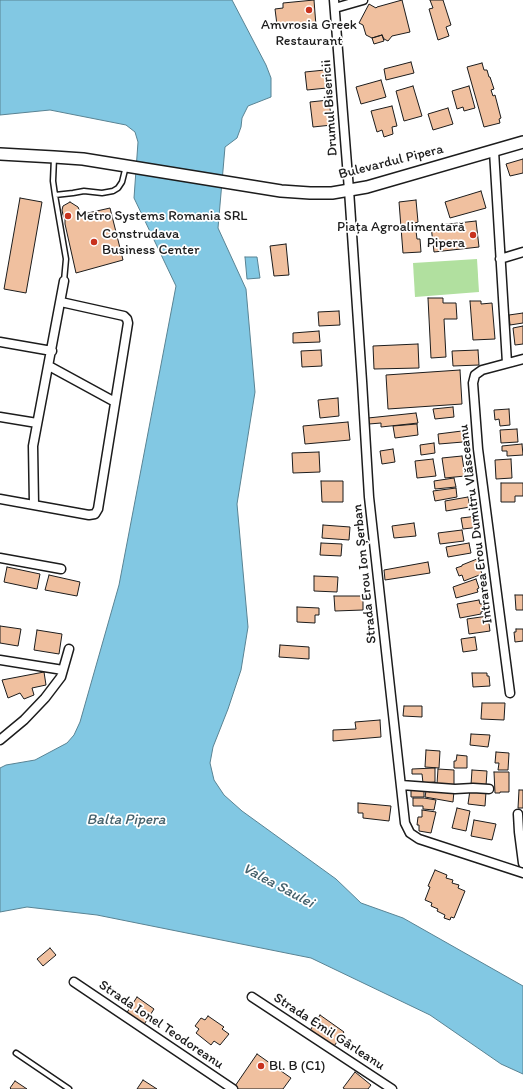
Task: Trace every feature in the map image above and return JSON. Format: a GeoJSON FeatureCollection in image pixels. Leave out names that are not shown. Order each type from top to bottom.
{"type":"FeatureCollection","features":[{"type":"Feature","properties":{"kind":"main road","name":"Bulevardul Pipera"},"geometry":{"type":"LineString","coordinates":[[130,167],[281,191],[332,193],[374,185],[523,142]]}},
{"type":"Feature","properties":{"kind":"main road"},"geometry":{"type":"LineString","coordinates":[[0,154],[54,156],[130,167]]}},
{"type":"Feature","properties":{"kind":"street"},"geometry":{"type":"LineString","coordinates":[[335,4],[363,0]]}},
{"type":"Feature","properties":{"kind":"street","name":"Drumul Bisericii"},"geometry":{"type":"LineString","coordinates":[[335,4],[349,190]]}},
{"type":"Feature","properties":{"kind":"street"},"geometry":{"type":"LineString","coordinates":[[494,150],[507,363],[523,359]]}},
{"type":"Feature","properties":{"kind":"street","name":"Strada Erou Ion Șerban"},"geometry":{"type":"LineString","coordinates":[[349,190],[369,497],[405,823],[410,833],[419,839],[523,873]]}},
{"type":"Feature","properties":{"kind":"street"},"geometry":{"type":"LineString","coordinates":[[500,258],[523,252]]}},
{"type":"Feature","properties":{"kind":"street"},"geometry":{"type":"LineString","coordinates":[[34,504],[34,446],[37,423],[52,351],[64,281]]}},
{"type":"Feature","properties":{"kind":"street"},"geometry":{"type":"LineString","coordinates":[[0,499],[89,515],[94,514],[98,509],[128,323],[124,316],[61,302]]}},
{"type":"Feature","properties":{"kind":"street"},"geometry":{"type":"LineString","coordinates":[[0,342],[52,351]]}},
{"type":"Feature","properties":{"kind":"street","name":"Intrarea Erou Dumitru Vlăsceanu"},"geometry":{"type":"LineString","coordinates":[[507,363],[482,370],[475,375],[473,383],[478,449],[510,692]]}},
{"type":"Feature","properties":{"kind":"street"},"geometry":{"type":"LineString","coordinates":[[49,366],[115,402]]}},
{"type":"Feature","properties":{"kind":"street"},"geometry":{"type":"LineString","coordinates":[[0,417],[37,423]]}},
{"type":"Feature","properties":{"kind":"street"},"geometry":{"type":"LineString","coordinates":[[0,558],[61,569]]}},
{"type":"Feature","properties":{"kind":"street"},"geometry":{"type":"LineString","coordinates":[[0,740],[24,720],[45,698],[61,677],[69,649]]}},
{"type":"Feature","properties":{"kind":"street"},"geometry":{"type":"LineString","coordinates":[[0,660],[63,670]]}},
{"type":"Feature","properties":{"kind":"street"},"geometry":{"type":"LineString","coordinates":[[401,785],[455,789],[489,789]]}},
{"type":"Feature","properties":{"kind":"street"},"geometry":{"type":"LineString","coordinates":[[518,814],[523,863]]}},
{"type":"Feature","properties":{"kind":"street","name":"Strada Ionel Teodoreanu"},"geometry":{"type":"LineString","coordinates":[[74,982],[233,1089]]}},
{"type":"Feature","properties":{"kind":"street","name":"Strada Emil Gârleanu"},"geometry":{"type":"LineString","coordinates":[[252,997],[392,1089]]}},
{"type":"Feature","properties":{"kind":"lane"},"geometry":{"type":"LineString","coordinates":[[54,156],[53,181],[66,259],[64,281]]}},
{"type":"Feature","properties":{"kind":"lane"},"geometry":{"type":"LineString","coordinates":[[55,195],[84,190],[102,193],[113,191],[118,188],[130,167]]}},
{"type":"Feature","properties":{"kind":"lane"},"geometry":{"type":"LineString","coordinates":[[16,1053],[69,1089]]}},
{"type":"Feature","properties":{"kind":"green space"},"geometry":{"type":"Polygon","coordinates":[[[477,259],[479,292],[415,297],[413,263],[477,259]]]}},
{"type":"Feature","properties":{"kind":"water","name":"Balta Pipera"},"geometry":{"type":"Polygon","coordinates":[[[0,0],[232,0],[266,65],[271,78],[271,97],[248,106],[242,118],[241,127],[237,138],[225,147],[218,228],[246,289],[255,392],[237,504],[248,627],[241,670],[213,747],[210,763],[214,780],[224,795],[242,811],[336,879],[361,903],[403,918],[523,986],[523,1074],[501,1064],[430,1015],[311,958],[97,915],[27,907],[0,912],[0,768],[6,765],[35,760],[67,743],[74,735],[80,722],[119,585],[176,286],[134,198],[138,142],[135,132],[126,125],[50,110],[0,115],[0,0]]]}},
{"type":"Feature","properties":{"kind":"water"},"geometry":{"type":"Polygon","coordinates":[[[245,257],[257,257],[260,278],[247,279],[245,257]]]}},
{"type":"Feature","properties":{"kind":"building"},"geometry":{"type":"Polygon","coordinates":[[[314,0],[316,26],[285,29],[285,24],[277,25],[275,9],[283,8],[283,3],[314,0]]]}},
{"type":"Feature","properties":{"kind":"building"},"geometry":{"type":"Polygon","coordinates":[[[402,0],[410,32],[392,36],[388,41],[384,39],[382,35],[372,38],[366,35],[363,25],[359,23],[369,4],[376,8],[402,0]]]}},
{"type":"Feature","properties":{"kind":"building"},"geometry":{"type":"Polygon","coordinates":[[[430,0],[443,0],[451,25],[446,27],[449,36],[438,40],[429,9],[433,8],[430,0]]]}},
{"type":"Feature","properties":{"kind":"building"},"geometry":{"type":"Polygon","coordinates":[[[382,35],[384,41],[374,44],[372,38],[382,35]]]}},
{"type":"Feature","properties":{"kind":"building"},"geometry":{"type":"Polygon","coordinates":[[[411,62],[414,73],[386,80],[384,69],[411,62]]]}},
{"type":"Feature","properties":{"kind":"building"},"geometry":{"type":"Polygon","coordinates":[[[482,63],[484,70],[487,70],[490,77],[494,89],[491,90],[493,96],[495,95],[501,118],[499,119],[500,123],[484,127],[467,67],[482,63]]]}},
{"type":"Feature","properties":{"kind":"building"},"geometry":{"type":"Polygon","coordinates":[[[325,70],[327,88],[307,90],[305,72],[325,70]]]}},
{"type":"Feature","properties":{"kind":"building"},"geometry":{"type":"Polygon","coordinates":[[[381,80],[386,97],[361,104],[356,87],[381,80]]]}},
{"type":"Feature","properties":{"kind":"building"},"geometry":{"type":"Polygon","coordinates":[[[413,86],[422,116],[404,121],[396,91],[413,86]]]}},
{"type":"Feature","properties":{"kind":"building"},"geometry":{"type":"Polygon","coordinates":[[[469,86],[475,108],[464,111],[463,107],[457,109],[452,91],[469,86]]]}},
{"type":"Feature","properties":{"kind":"building"},"geometry":{"type":"Polygon","coordinates":[[[329,100],[332,125],[313,127],[310,102],[329,100]]]}},
{"type":"Feature","properties":{"kind":"building"},"geometry":{"type":"Polygon","coordinates":[[[392,106],[397,126],[392,127],[393,134],[384,137],[382,130],[377,132],[371,111],[392,106]]]}},
{"type":"Feature","properties":{"kind":"building"},"geometry":{"type":"Polygon","coordinates":[[[448,108],[453,124],[433,130],[428,114],[448,108]]]}},
{"type":"Feature","properties":{"kind":"building"},"geometry":{"type":"Polygon","coordinates":[[[523,159],[523,173],[510,176],[506,164],[523,159]]]}},
{"type":"Feature","properties":{"kind":"building"},"geometry":{"type":"Polygon","coordinates":[[[481,191],[486,208],[450,218],[445,202],[481,191]]]}},
{"type":"Feature","properties":{"kind":"building"},"geometry":{"type":"Polygon","coordinates":[[[20,198],[42,202],[26,293],[4,289],[20,198]]]}},
{"type":"Feature","properties":{"kind":"building"},"geometry":{"type":"Polygon","coordinates":[[[416,200],[418,222],[415,223],[417,239],[420,239],[421,252],[403,253],[399,202],[416,200]]]}},
{"type":"Feature","properties":{"kind":"building","name":"Construdava Business Center"},"geometry":{"type":"Polygon","coordinates":[[[70,202],[78,207],[80,212],[79,215],[110,208],[123,260],[76,273],[62,210],[63,206],[70,202]]]}},
{"type":"Feature","properties":{"kind":"building"},"geometry":{"type":"Polygon","coordinates":[[[476,221],[479,247],[434,252],[431,226],[476,221]]]}},
{"type":"Feature","properties":{"kind":"building"},"geometry":{"type":"Polygon","coordinates":[[[286,244],[289,275],[274,276],[270,246],[286,244]]]}},
{"type":"Feature","properties":{"kind":"building"},"geometry":{"type":"Polygon","coordinates":[[[428,298],[443,298],[443,303],[456,303],[457,319],[444,319],[446,357],[431,358],[428,298]]]}},
{"type":"Feature","properties":{"kind":"building"},"geometry":{"type":"Polygon","coordinates":[[[470,301],[481,301],[481,304],[492,303],[495,339],[473,340],[470,301]]]}},
{"type":"Feature","properties":{"kind":"building"},"geometry":{"type":"Polygon","coordinates":[[[339,311],[340,325],[319,326],[318,312],[339,311]]]}},
{"type":"Feature","properties":{"kind":"building"},"geometry":{"type":"Polygon","coordinates":[[[523,313],[523,323],[510,325],[509,315],[523,313]]]}},
{"type":"Feature","properties":{"kind":"building"},"geometry":{"type":"Polygon","coordinates":[[[523,326],[523,344],[515,345],[513,328],[523,326]]]}},
{"type":"Feature","properties":{"kind":"building"},"geometry":{"type":"Polygon","coordinates":[[[319,331],[320,342],[293,343],[293,333],[319,331]]]}},
{"type":"Feature","properties":{"kind":"building"},"geometry":{"type":"Polygon","coordinates":[[[418,344],[419,368],[374,369],[373,346],[418,344]]]}},
{"type":"Feature","properties":{"kind":"building"},"geometry":{"type":"Polygon","coordinates":[[[321,350],[322,366],[302,367],[301,351],[321,350]]]}},
{"type":"Feature","properties":{"kind":"building"},"geometry":{"type":"Polygon","coordinates":[[[478,350],[479,365],[453,366],[452,351],[478,350]]]}},
{"type":"Feature","properties":{"kind":"building"},"geometry":{"type":"Polygon","coordinates":[[[460,370],[462,404],[388,409],[386,375],[460,370]]]}},
{"type":"Feature","properties":{"kind":"building"},"geometry":{"type":"Polygon","coordinates":[[[338,398],[339,416],[320,418],[318,400],[338,398]]]}},
{"type":"Feature","properties":{"kind":"building"},"geometry":{"type":"Polygon","coordinates":[[[453,407],[454,417],[435,419],[433,409],[453,407]]]}},
{"type":"Feature","properties":{"kind":"building"},"geometry":{"type":"Polygon","coordinates":[[[509,409],[510,425],[500,426],[499,419],[495,420],[494,410],[509,409]]]}},
{"type":"Feature","properties":{"kind":"building"},"geometry":{"type":"Polygon","coordinates":[[[416,413],[418,423],[381,427],[381,423],[369,424],[368,418],[416,413]]]}},
{"type":"Feature","properties":{"kind":"building"},"geometry":{"type":"Polygon","coordinates":[[[348,422],[350,440],[305,444],[303,426],[348,422]]]}},
{"type":"Feature","properties":{"kind":"building"},"geometry":{"type":"Polygon","coordinates":[[[417,424],[418,435],[395,438],[393,426],[417,424]]]}},
{"type":"Feature","properties":{"kind":"building"},"geometry":{"type":"Polygon","coordinates":[[[517,429],[518,442],[501,443],[500,430],[517,429]]]}},
{"type":"Feature","properties":{"kind":"building"},"geometry":{"type":"Polygon","coordinates":[[[462,431],[463,442],[439,444],[438,434],[462,431]]]}},
{"type":"Feature","properties":{"kind":"building"},"geometry":{"type":"Polygon","coordinates":[[[434,443],[435,453],[421,455],[420,445],[434,443]]]}},
{"type":"Feature","properties":{"kind":"building"},"geometry":{"type":"Polygon","coordinates":[[[522,444],[523,455],[507,456],[507,451],[502,451],[502,446],[522,444]]]}},
{"type":"Feature","properties":{"kind":"building"},"geometry":{"type":"Polygon","coordinates":[[[393,449],[395,462],[382,464],[380,451],[393,449]]]}},
{"type":"Feature","properties":{"kind":"building"},"geometry":{"type":"Polygon","coordinates":[[[319,452],[320,472],[293,473],[292,453],[319,452]]]}},
{"type":"Feature","properties":{"kind":"building"},"geometry":{"type":"Polygon","coordinates":[[[462,456],[465,476],[445,478],[442,458],[462,456]]]}},
{"type":"Feature","properties":{"kind":"building"},"geometry":{"type":"Polygon","coordinates":[[[433,459],[436,476],[417,478],[415,461],[433,459]]]}},
{"type":"Feature","properties":{"kind":"building"},"geometry":{"type":"Polygon","coordinates":[[[511,459],[512,478],[496,479],[495,460],[511,459]]]}},
{"type":"Feature","properties":{"kind":"building"},"geometry":{"type":"Polygon","coordinates":[[[454,478],[456,487],[435,489],[434,481],[454,478]]]}},
{"type":"Feature","properties":{"kind":"building"},"geometry":{"type":"Polygon","coordinates":[[[321,481],[343,481],[343,502],[322,502],[321,481]]]}},
{"type":"Feature","properties":{"kind":"building"},"geometry":{"type":"Polygon","coordinates":[[[501,483],[523,483],[523,496],[515,496],[515,502],[501,502],[501,483]]]}},
{"type":"Feature","properties":{"kind":"building"},"geometry":{"type":"Polygon","coordinates":[[[456,488],[457,497],[435,501],[433,491],[456,488]]]}},
{"type":"Feature","properties":{"kind":"building"},"geometry":{"type":"Polygon","coordinates":[[[468,497],[470,507],[446,511],[445,501],[468,497]]]}},
{"type":"Feature","properties":{"kind":"building"},"geometry":{"type":"Polygon","coordinates":[[[478,516],[480,527],[463,529],[461,518],[478,516]]]}},
{"type":"Feature","properties":{"kind":"building"},"geometry":{"type":"Polygon","coordinates":[[[414,523],[416,536],[394,538],[392,526],[414,523]]]}},
{"type":"Feature","properties":{"kind":"building"},"geometry":{"type":"Polygon","coordinates":[[[323,525],[350,527],[349,540],[322,538],[323,525]]]}},
{"type":"Feature","properties":{"kind":"building"},"geometry":{"type":"Polygon","coordinates":[[[462,530],[464,541],[440,544],[438,533],[462,530]]]}},
{"type":"Feature","properties":{"kind":"building"},"geometry":{"type":"Polygon","coordinates":[[[321,543],[342,544],[341,556],[320,555],[321,543]]]}},
{"type":"Feature","properties":{"kind":"building"},"geometry":{"type":"Polygon","coordinates":[[[469,543],[471,553],[448,557],[446,547],[469,543]]]}},
{"type":"Feature","properties":{"kind":"building"},"geometry":{"type":"Polygon","coordinates":[[[477,559],[482,574],[464,581],[462,575],[459,576],[456,568],[477,559]]]}},
{"type":"Feature","properties":{"kind":"building"},"geometry":{"type":"Polygon","coordinates":[[[428,562],[430,573],[385,580],[384,570],[428,562]]]}},
{"type":"Feature","properties":{"kind":"building"},"geometry":{"type":"Polygon","coordinates":[[[7,567],[40,574],[37,589],[4,582],[7,567]]]}},
{"type":"Feature","properties":{"kind":"building"},"geometry":{"type":"Polygon","coordinates":[[[49,575],[80,582],[77,596],[45,590],[49,575]]]}},
{"type":"Feature","properties":{"kind":"building"},"geometry":{"type":"Polygon","coordinates":[[[314,576],[338,577],[337,592],[314,591],[314,576]]]}},
{"type":"Feature","properties":{"kind":"building"},"geometry":{"type":"Polygon","coordinates":[[[476,579],[479,588],[477,589],[478,592],[456,598],[453,587],[476,579]]]}},
{"type":"Feature","properties":{"kind":"building"},"geometry":{"type":"Polygon","coordinates":[[[515,595],[523,595],[523,610],[516,610],[515,595]]]}},
{"type":"Feature","properties":{"kind":"building"},"geometry":{"type":"Polygon","coordinates":[[[334,596],[363,596],[363,610],[335,611],[334,596]]]}},
{"type":"Feature","properties":{"kind":"building"},"geometry":{"type":"Polygon","coordinates":[[[479,600],[484,611],[481,612],[481,614],[460,618],[457,604],[479,600]]]}},
{"type":"Feature","properties":{"kind":"building"},"geometry":{"type":"Polygon","coordinates":[[[297,607],[319,608],[319,615],[315,615],[315,623],[297,622],[297,607]]]}},
{"type":"Feature","properties":{"kind":"building"},"geometry":{"type":"Polygon","coordinates":[[[488,616],[490,631],[469,634],[467,619],[488,616]]]}},
{"type":"Feature","properties":{"kind":"building"},"geometry":{"type":"Polygon","coordinates":[[[0,626],[21,629],[18,646],[0,643],[0,626]]]}},
{"type":"Feature","properties":{"kind":"building"},"geometry":{"type":"Polygon","coordinates":[[[516,629],[523,629],[523,641],[515,642],[514,632],[516,632],[516,629]]]}},
{"type":"Feature","properties":{"kind":"building"},"geometry":{"type":"Polygon","coordinates":[[[37,630],[62,634],[59,654],[34,650],[37,630]]]}},
{"type":"Feature","properties":{"kind":"building"},"geometry":{"type":"Polygon","coordinates":[[[475,637],[477,650],[463,652],[461,639],[475,637]]]}},
{"type":"Feature","properties":{"kind":"building"},"geometry":{"type":"Polygon","coordinates":[[[280,645],[309,647],[309,659],[279,657],[280,645]]]}},
{"type":"Feature","properties":{"kind":"building"},"geometry":{"type":"Polygon","coordinates":[[[44,672],[46,685],[32,688],[34,695],[24,699],[20,693],[8,698],[2,680],[44,672]]]}},
{"type":"Feature","properties":{"kind":"building"},"geometry":{"type":"Polygon","coordinates":[[[472,673],[487,673],[487,676],[489,676],[490,686],[473,687],[472,673]]]}},
{"type":"Feature","properties":{"kind":"building"},"geometry":{"type":"Polygon","coordinates":[[[482,703],[505,703],[504,720],[481,719],[482,703]]]}},
{"type":"Feature","properties":{"kind":"building"},"geometry":{"type":"Polygon","coordinates":[[[404,706],[422,706],[422,717],[403,716],[404,706]]]}},
{"type":"Feature","properties":{"kind":"building"},"geometry":{"type":"Polygon","coordinates":[[[380,720],[381,737],[333,741],[333,730],[356,729],[355,722],[380,720]]]}},
{"type":"Feature","properties":{"kind":"building"},"geometry":{"type":"Polygon","coordinates":[[[471,734],[490,735],[488,747],[470,745],[471,734]]]}},
{"type":"Feature","properties":{"kind":"building"},"geometry":{"type":"Polygon","coordinates":[[[426,750],[440,751],[439,768],[425,767],[426,750]]]}},
{"type":"Feature","properties":{"kind":"building"},"geometry":{"type":"Polygon","coordinates":[[[496,752],[509,753],[508,770],[498,770],[499,763],[495,763],[496,752]]]}},
{"type":"Feature","properties":{"kind":"building"},"geometry":{"type":"Polygon","coordinates":[[[457,755],[467,756],[467,768],[454,768],[454,761],[456,761],[457,755]]]}},
{"type":"Feature","properties":{"kind":"building"},"geometry":{"type":"Polygon","coordinates":[[[435,768],[435,782],[423,783],[422,774],[412,774],[412,769],[435,768]]]}},
{"type":"Feature","properties":{"kind":"building"},"geometry":{"type":"Polygon","coordinates":[[[438,769],[454,770],[454,785],[437,784],[438,769]]]}},
{"type":"Feature","properties":{"kind":"building"},"geometry":{"type":"Polygon","coordinates":[[[472,770],[487,771],[486,786],[471,785],[472,770]]]}},
{"type":"Feature","properties":{"kind":"building"},"geometry":{"type":"Polygon","coordinates":[[[494,772],[509,772],[509,792],[495,793],[494,772]]]}},
{"type":"Feature","properties":{"kind":"building"},"geometry":{"type":"Polygon","coordinates":[[[430,789],[454,791],[453,802],[425,797],[426,791],[430,792],[430,789]]]}},
{"type":"Feature","properties":{"kind":"building"},"geometry":{"type":"Polygon","coordinates":[[[411,790],[424,790],[424,797],[411,797],[411,790]]]}},
{"type":"Feature","properties":{"kind":"building"},"geometry":{"type":"Polygon","coordinates":[[[470,790],[486,792],[485,806],[468,804],[470,790]]]}},
{"type":"Feature","properties":{"kind":"building"},"geometry":{"type":"Polygon","coordinates":[[[519,790],[523,790],[523,808],[518,808],[519,790]]]}},
{"type":"Feature","properties":{"kind":"building"},"geometry":{"type":"Polygon","coordinates":[[[413,798],[436,800],[434,810],[423,809],[423,806],[413,806],[413,798]]]}},
{"type":"Feature","properties":{"kind":"building"},"geometry":{"type":"Polygon","coordinates":[[[358,803],[391,806],[389,821],[363,818],[363,813],[358,813],[358,803]]]}},
{"type":"Feature","properties":{"kind":"building"},"geometry":{"type":"Polygon","coordinates":[[[457,808],[470,811],[466,831],[452,828],[457,808]]]}},
{"type":"Feature","properties":{"kind":"building"},"geometry":{"type":"Polygon","coordinates":[[[422,810],[436,812],[431,833],[419,831],[419,825],[417,825],[418,817],[422,817],[422,810]]]}},
{"type":"Feature","properties":{"kind":"building"},"geometry":{"type":"Polygon","coordinates":[[[474,820],[496,824],[492,840],[471,836],[474,820]]]}},
{"type":"Feature","properties":{"kind":"building"},"geometry":{"type":"Polygon","coordinates":[[[435,870],[447,875],[446,878],[453,880],[452,883],[459,885],[458,888],[465,891],[454,918],[451,917],[450,920],[444,918],[445,915],[437,911],[438,909],[431,906],[432,903],[425,900],[430,887],[428,886],[435,870]]]}},
{"type":"Feature","properties":{"kind":"building"},"geometry":{"type":"Polygon","coordinates":[[[50,948],[56,955],[43,966],[37,959],[50,948]]]}},
{"type":"Feature","properties":{"kind":"building"},"geometry":{"type":"Polygon","coordinates":[[[137,997],[154,1009],[143,1026],[126,1014],[137,997]]]}},
{"type":"Feature","properties":{"kind":"building"},"geometry":{"type":"Polygon","coordinates":[[[320,1015],[344,1032],[332,1049],[309,1032],[320,1015]]]}},
{"type":"Feature","properties":{"kind":"building"},"geometry":{"type":"Polygon","coordinates":[[[208,1016],[224,1027],[222,1029],[229,1034],[220,1045],[214,1041],[211,1045],[196,1033],[199,1029],[195,1026],[201,1018],[205,1020],[208,1016]]]}},
{"type":"Feature","properties":{"kind":"building","name":"Bl. B (C1)"},"geometry":{"type":"Polygon","coordinates":[[[257,1054],[291,1078],[283,1089],[233,1089],[257,1054]]]}},
{"type":"Feature","properties":{"kind":"building"},"geometry":{"type":"Polygon","coordinates":[[[355,1072],[371,1085],[368,1089],[343,1088],[355,1072]]]}},
{"type":"Feature","properties":{"kind":"building"},"geometry":{"type":"Polygon","coordinates":[[[143,1080],[157,1089],[137,1089],[143,1080]]]}},
{"type":"Feature","properties":{"kind":"building"},"geometry":{"type":"Polygon","coordinates":[[[15,1081],[27,1089],[11,1089],[10,1088],[15,1081]]]}},
{"type":"Feature","properties":{"kind":"place","name":"Amvrosia Greek Restaurant"},"geometry":{"type":"Point","coordinates":[309,10]}},
{"type":"Feature","properties":{"kind":"place","name":"Metro Systems Romania SRL"},"geometry":{"type":"Point","coordinates":[68,216]}},
{"type":"Feature","properties":{"kind":"place","name":"Piața Agroalimentară Pipera"},"geometry":{"type":"Point","coordinates":[473,235]}},
{"type":"Feature","properties":{"kind":"place","name":"Construdava Business Center"},"geometry":{"type":"Point","coordinates":[94,242]}},
{"type":"Feature","properties":{"kind":"place","name":"Bl. B (C1)"},"geometry":{"type":"Point","coordinates":[261,1066]}},
{"type":"Feature","properties":{"kind":"water label","name":"Valea Saulei"},"geometry":{"type":"Point","coordinates":[278,886]}}]}
